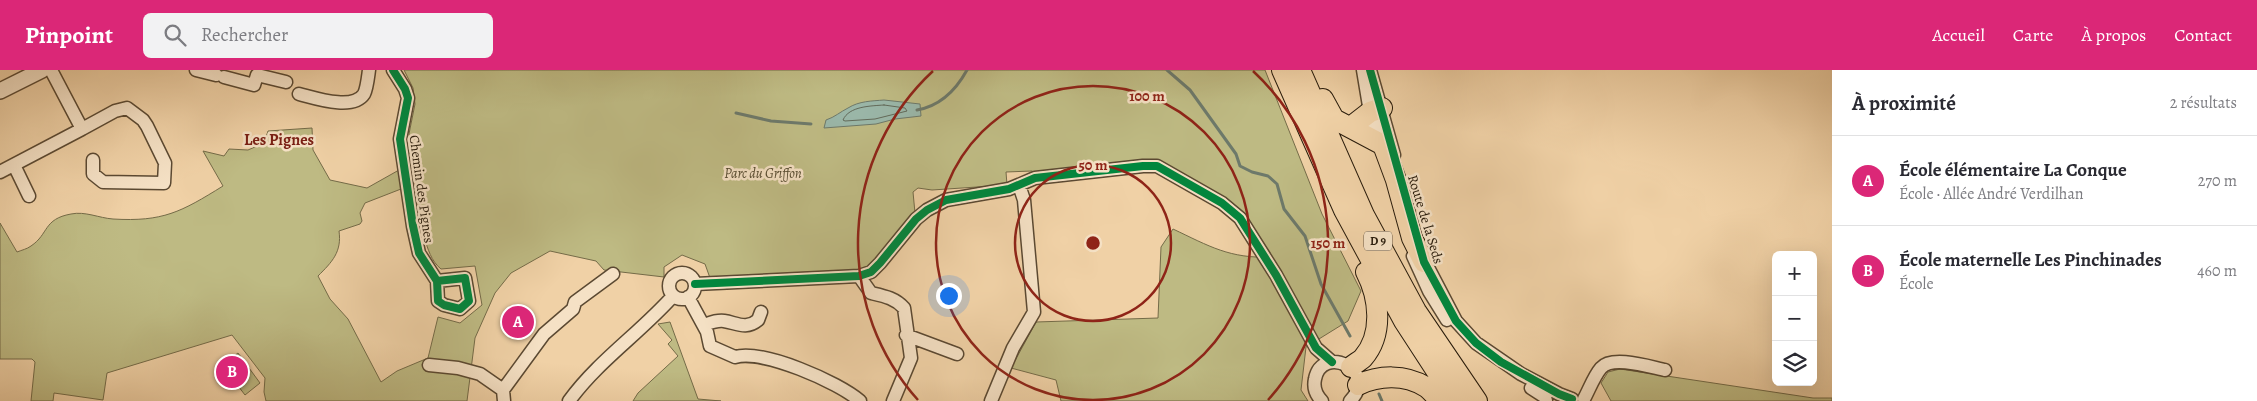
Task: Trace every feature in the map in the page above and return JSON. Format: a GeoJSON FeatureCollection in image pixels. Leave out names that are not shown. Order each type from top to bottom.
{"type":"FeatureCollection","features":[{"type":"Feature","properties":{"kind":"highway"},"geometry":{"type":"LineString","coordinates":[[1274,70],[1317,172],[1373,285],[1377,307],[1377,326],[1372,342],[1363,358],[1341,365]]}},
{"type":"Feature","properties":{"kind":"highway","name":"D 9"},"geometry":{"type":"LineString","coordinates":[[1282,70],[1344,210],[1404,321],[1456,401]]}},
{"type":"Feature","properties":{"kind":"highway","name":"D 9"},"geometry":{"type":"LineString","coordinates":[[1300,70],[1364,215],[1416,311],[1477,401]]}},
{"type":"Feature","properties":{"kind":"highway"},"geometry":{"type":"LineString","coordinates":[[1310,70],[1334,119],[1352,126],[1383,145],[1388,154],[1412,238],[1424,262]]}},
{"type":"Feature","properties":{"kind":"highway"},"geometry":{"type":"LineString","coordinates":[[1352,126],[1376,110]]}},
{"type":"Feature","properties":{"kind":"highway"},"geometry":{"type":"LineString","coordinates":[[1355,396],[1371,379],[1390,376],[1427,387],[1440,401]]}},
{"type":"Feature","properties":{"kind":"street"},"geometry":{"type":"LineString","coordinates":[[0,92],[42,70]]}},
{"type":"Feature","properties":{"kind":"street"},"geometry":{"type":"LineString","coordinates":[[51,70],[82,129]]}},
{"type":"Feature","properties":{"kind":"street"},"geometry":{"type":"LineString","coordinates":[[196,70],[254,85],[256,75],[286,82]]}},
{"type":"Feature","properties":{"kind":"street"},"geometry":{"type":"LineString","coordinates":[[299,94],[343,103],[355,102],[364,94],[369,70]]}},
{"type":"Feature","properties":{"kind":"street","name":"Chemin des Pignes"},"geometry":{"type":"LineString","coordinates":[[393,70],[406,89],[408,98],[400,139],[413,226],[419,252],[437,281]]}},
{"type":"Feature","properties":{"kind":"street","name":"Route de la Seds"},"geometry":{"type":"LineString","coordinates":[[1363,70],[1424,262],[1456,321],[1476,343],[1521,374],[1559,394],[1578,400]]}},
{"type":"Feature","properties":{"kind":"street","name":"Route de la Seds"},"geometry":{"type":"LineString","coordinates":[[1370,70],[1378,141],[1417,266],[1450,325],[1472,350],[1529,386],[1544,397],[1546,401]]}},
{"type":"Feature","properties":{"kind":"street"},"geometry":{"type":"LineString","coordinates":[[0,172],[115,111],[127,108],[147,126],[165,163],[164,183],[103,182],[93,174],[94,160]]}},
{"type":"Feature","properties":{"kind":"street"},"geometry":{"type":"LineString","coordinates":[[14,165],[29,196]]}},
{"type":"Feature","properties":{"kind":"street"},"geometry":{"type":"LineString","coordinates":[[695,284],[859,276],[871,272],[880,264],[916,219],[927,210],[946,200],[1009,189],[1036,178],[1158,166],[1222,203],[1240,218],[1276,275],[1316,348],[1355,372],[1355,396]]}},
{"type":"Feature","properties":{"kind":"street"},"geometry":{"type":"LineString","coordinates":[[990,401],[1013,348],[1034,312],[1024,200],[1019,186]]}},
{"type":"Feature","properties":{"kind":"street"},"geometry":{"type":"LineString","coordinates":[[429,365],[458,368],[480,374],[504,396],[544,334],[573,309],[575,302],[613,274]]}},
{"type":"Feature","properties":{"kind":"street"},"geometry":{"type":"LineString","coordinates":[[677,274],[688,274],[695,284],[692,294],[688,298],[683,299],[673,296],[668,287],[669,282],[677,274]]}},
{"type":"Feature","properties":{"kind":"street"},"geometry":{"type":"LineString","coordinates":[[859,276],[871,294],[892,298],[904,308],[906,335],[911,358],[893,401]]}},
{"type":"Feature","properties":{"kind":"street"},"geometry":{"type":"LineString","coordinates":[[569,401],[596,369],[656,316],[673,296]]}},
{"type":"Feature","properties":{"kind":"street"},"geometry":{"type":"LineString","coordinates":[[688,298],[704,324],[710,346],[720,352],[735,357],[744,355],[772,359],[838,386],[860,401]]}},
{"type":"Feature","properties":{"kind":"street"},"geometry":{"type":"LineString","coordinates":[[704,324],[724,321],[746,326],[758,320],[761,312]]}},
{"type":"Feature","properties":{"kind":"street"},"geometry":{"type":"LineString","coordinates":[[906,335],[957,354]]}},
{"type":"Feature","properties":{"kind":"street"},"geometry":{"type":"LineString","coordinates":[[1316,348],[1314,388],[1322,401]]}},
{"type":"Feature","properties":{"kind":"street"},"geometry":{"type":"LineString","coordinates":[[1578,400],[1601,367],[1609,363],[1623,362],[1665,370]]}},
{"type":"Feature","properties":{"kind":"street"},"geometry":{"type":"LineString","coordinates":[[1316,374],[1320,369],[1341,365]]}},
{"type":"Feature","properties":{"kind":"green space","name":"Parc du Griffon"},"geometry":{"type":"Polygon","coordinates":[[[404,70],[1265,70],[1322,214],[1361,291],[1348,321],[1306,347],[1301,390],[1308,401],[1061,401],[1056,380],[1011,368],[1036,322],[1158,318],[1161,247],[1173,229],[1209,246],[1232,254],[1272,257],[1243,212],[1231,202],[1161,162],[1036,174],[1032,171],[1006,172],[1007,185],[932,190],[918,188],[913,192],[915,213],[877,260],[858,273],[710,278],[705,264],[682,255],[664,267],[664,277],[604,270],[596,261],[550,251],[511,273],[495,293],[475,338],[467,401],[266,401],[264,392],[265,378],[232,335],[107,373],[103,400],[54,393],[53,401],[31,401],[35,362],[32,359],[0,359],[0,223],[17,252],[28,248],[37,241],[55,219],[62,216],[82,213],[130,220],[159,217],[183,209],[223,186],[203,151],[224,156],[229,149],[248,150],[264,143],[268,131],[312,128],[313,150],[330,180],[367,188],[399,170],[401,189],[365,203],[360,213],[362,221],[360,224],[339,231],[339,245],[335,256],[318,276],[330,299],[348,319],[381,382],[397,371],[428,358],[438,317],[460,323],[482,305],[475,266],[441,269],[432,259],[424,237],[409,134],[415,104],[413,88],[404,70]]]}},
{"type":"Feature","properties":{"kind":"green space"},"geometry":{"type":"Polygon","coordinates":[[[670,322],[698,399],[721,401],[633,401],[638,393],[678,356],[668,344],[672,340],[658,324],[670,322]]]}},
{"type":"Feature","properties":{"kind":"green space"},"geometry":{"type":"Polygon","coordinates":[[[238,353],[260,383],[245,395],[222,365],[238,353]]]}},
{"type":"Feature","properties":{"kind":"green space"},"geometry":{"type":"Polygon","coordinates":[[[1620,369],[1813,398],[1832,398],[1832,401],[1611,401],[1601,383],[1608,372],[1620,369]]]}},
{"type":"Feature","properties":{"kind":"water"},"geometry":{"type":"Polygon","coordinates":[[[884,100],[920,104],[921,116],[895,119],[876,124],[824,128],[826,120],[852,106],[884,100]]]}},
{"type":"Feature","properties":{"kind":"waterway"},"geometry":{"type":"LineString","coordinates":[[917,110],[940,101],[958,84],[967,70]]}},
{"type":"Feature","properties":{"kind":"waterway"},"geometry":{"type":"LineString","coordinates":[[1167,70],[1190,90],[1236,154],[1240,166],[1252,172],[1268,176],[1277,184],[1284,209],[1305,236],[1321,284],[1350,336]]}},
{"type":"Feature","properties":{"kind":"waterway"},"geometry":{"type":"LineString","coordinates":[[736,113],[771,121],[811,124]]}},
{"type":"Feature","properties":{"kind":"waterway"},"geometry":{"type":"LineString","coordinates":[[1379,394],[1382,401]]}},
{"type":"Feature","properties":{"kind":"cycle path"},"geometry":{"type":"LineString","coordinates":[[393,70],[405,89],[408,98],[400,139],[419,253],[437,281],[438,301],[444,305],[460,309],[469,301],[465,278],[437,281]]}},
{"type":"Feature","properties":{"kind":"cycle path"},"geometry":{"type":"LineString","coordinates":[[1370,70],[1424,262],[1456,321],[1476,343],[1501,362],[1559,394],[1572,399]]}},
{"type":"Feature","properties":{"kind":"cycle path"},"geometry":{"type":"LineString","coordinates":[[695,284],[859,276],[871,272],[916,219],[927,210],[946,200],[1009,189],[1035,178],[1157,166],[1222,203],[1240,218],[1276,275],[1316,348],[1332,362]]}},
{"type":"Feature","properties":{"kind":"place","name":"École élémentaire La Conque"},"geometry":{"type":"Point","coordinates":[518,322]}},
{"type":"Feature","properties":{"kind":"place","name":"École maternelle Les Pinchinades"},"geometry":{"type":"Point","coordinates":[232,372]}},
{"type":"Feature","properties":{"kind":"district","name":"Les Pignes"},"geometry":{"type":"Point","coordinates":[279,139]}}]}
